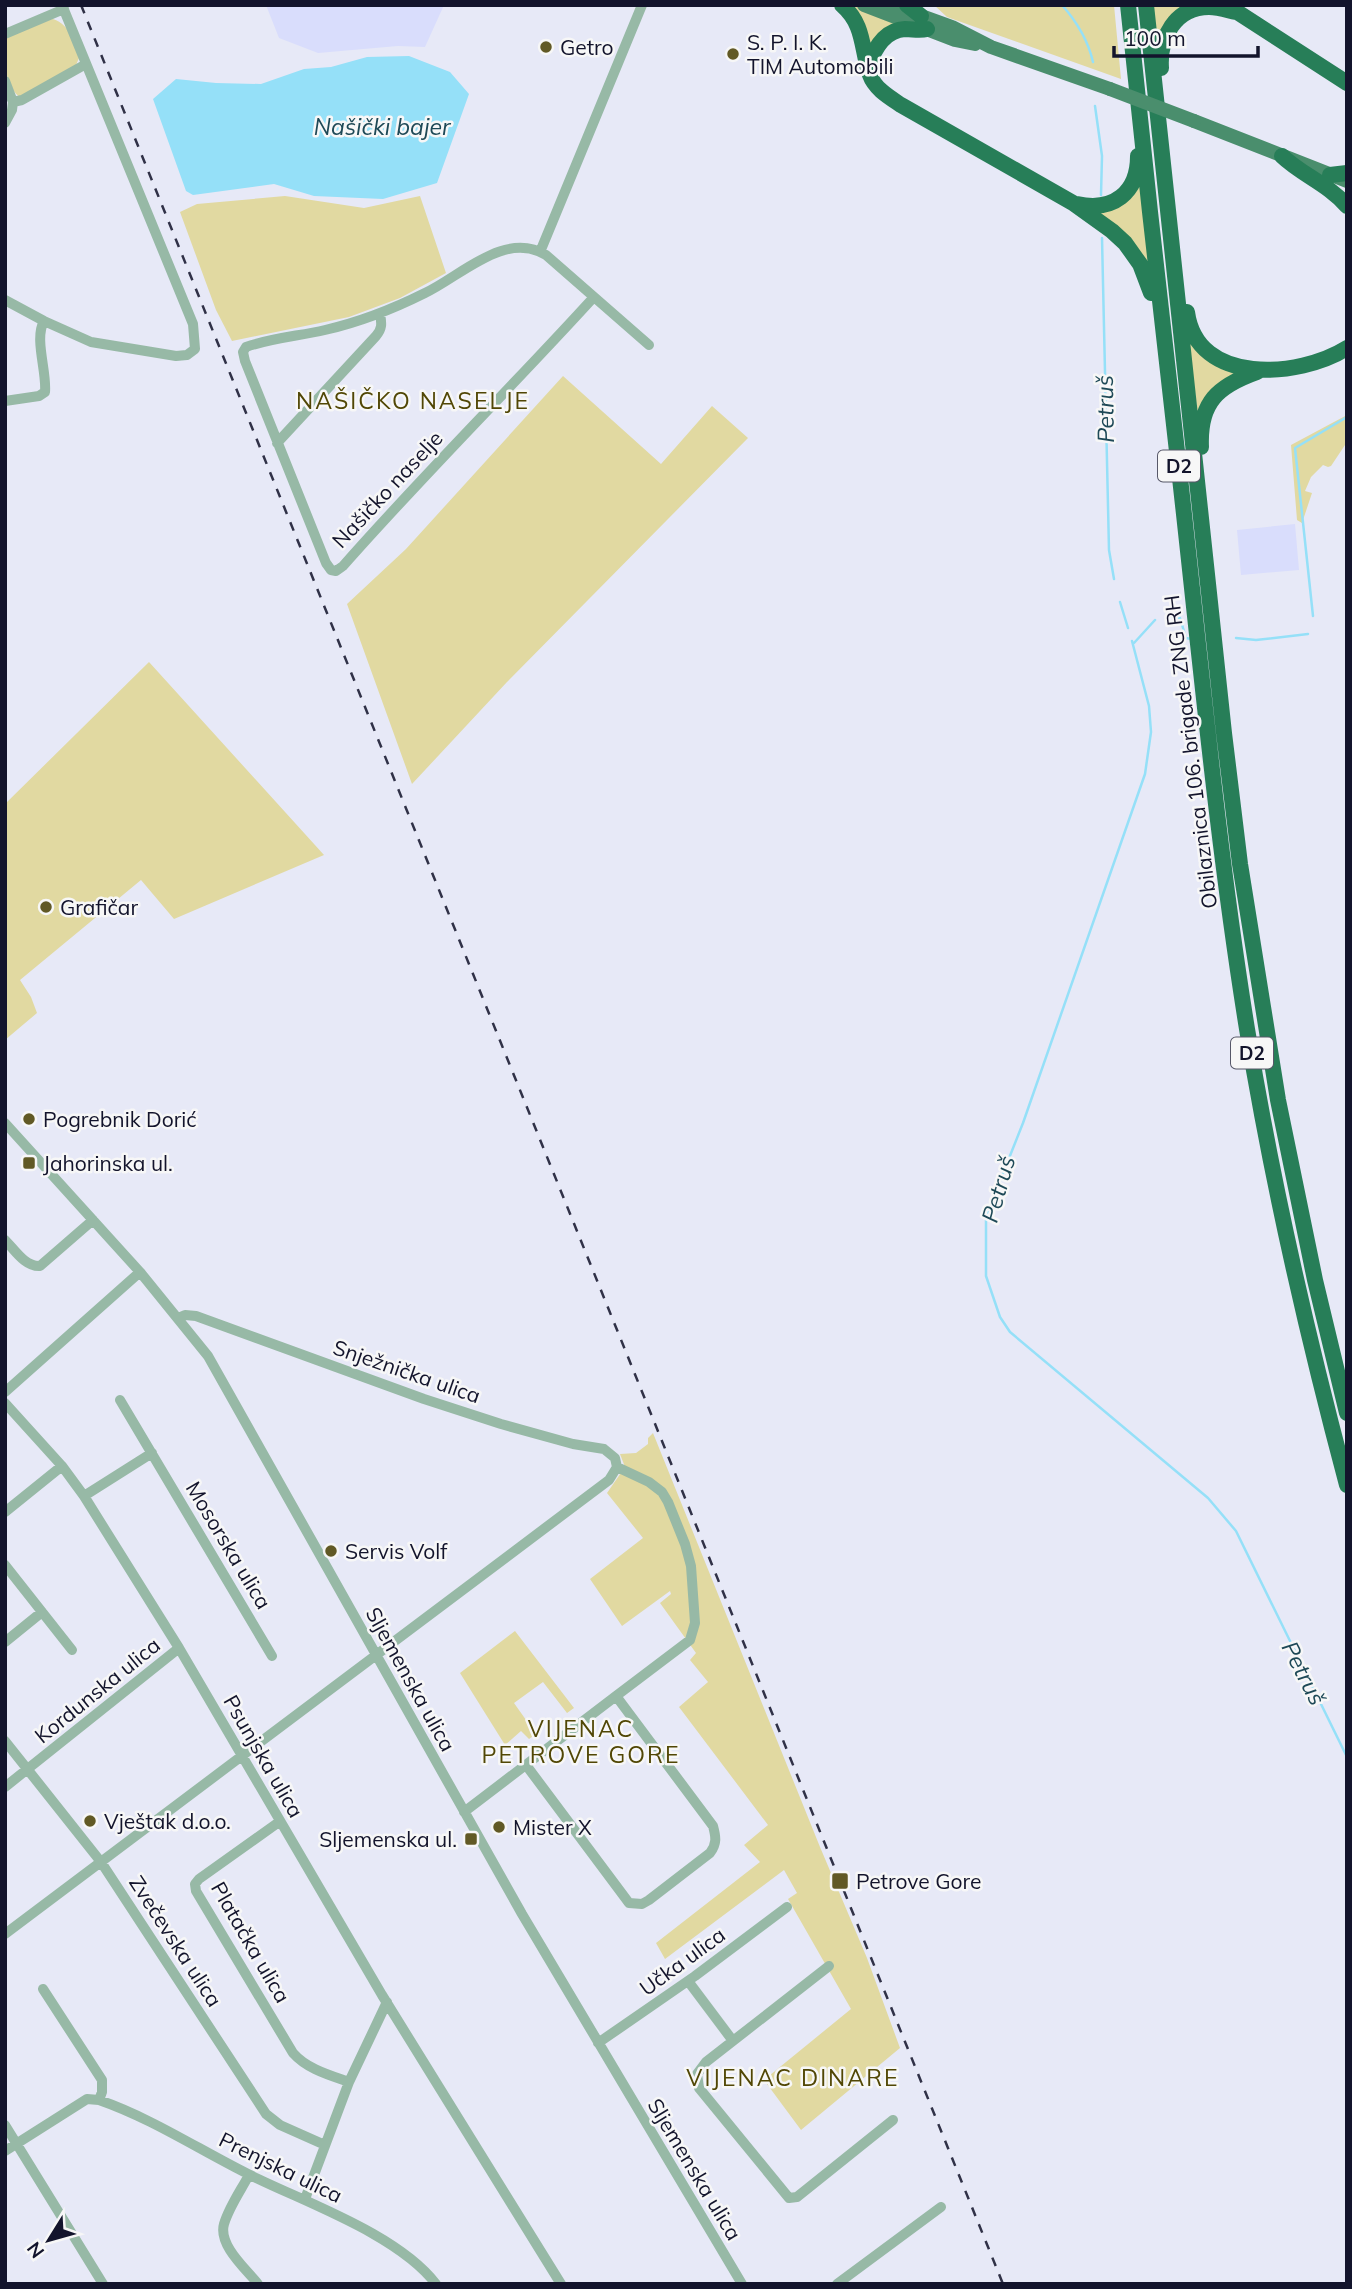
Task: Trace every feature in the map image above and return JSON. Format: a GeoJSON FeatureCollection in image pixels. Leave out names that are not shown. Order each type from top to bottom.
{"type":"FeatureCollection","features":[{"type":"Feature","properties":{"kind":"highway"},"geometry":{"type":"LineString","coordinates":[[842,5],[854,18],[861,33],[870,76],[876,85],[888,96],[1073,203],[1112,231],[1133,253],[1146,274],[1161,318]]}},
{"type":"Feature","properties":{"kind":"highway"},"geometry":{"type":"LineString","coordinates":[[868,67],[877,46],[888,36],[901,30],[920,31],[924,23],[907,5]]}},
{"type":"Feature","properties":{"kind":"highway","name":"Obilaznica 106. brigade ZNG RH"},"geometry":{"type":"LineString","coordinates":[[1128,5],[1224,870],[1248,1032],[1293,1263],[1347,1485]]}},
{"type":"Feature","properties":{"kind":"highway","name":"Obilaznica 106. brigade ZNG RH"},"geometry":{"type":"LineString","coordinates":[[1146,5],[1224,733],[1259,992],[1303,1226],[1347,1413]]}},
{"type":"Feature","properties":{"kind":"highway"},"geometry":{"type":"LineString","coordinates":[[1156,94],[1160,79],[1162,42],[1172,24],[1179,17],[1207,7],[1231,9],[1347,83]]}},
{"type":"Feature","properties":{"kind":"highway"},"geometry":{"type":"LineString","coordinates":[[1073,203],[1105,206],[1128,190],[1136,173],[1141,129]]}},
{"type":"Feature","properties":{"kind":"highway"},"geometry":{"type":"LineString","coordinates":[[1282,156],[1301,172],[1331,190],[1347,206]]}},
{"type":"Feature","properties":{"kind":"highway"},"geometry":{"type":"LineString","coordinates":[[1330,175],[1347,173]]}},
{"type":"Feature","properties":{"kind":"highway"},"geometry":{"type":"LineString","coordinates":[[1175,276],[1184,297],[1192,332],[1213,357],[1231,366],[1263,370],[1307,365],[1347,348]]}},
{"type":"Feature","properties":{"kind":"highway"},"geometry":{"type":"LineString","coordinates":[[1198,491],[1202,470],[1202,432],[1207,409],[1224,386],[1263,370]]}},
{"type":"Feature","properties":{"kind":"main road"},"geometry":{"type":"LineString","coordinates":[[864,5],[924,23],[952,27],[991,47],[1110,89],[1347,181]]}},
{"type":"Feature","properties":{"kind":"main road"},"geometry":{"type":"LineString","coordinates":[[891,5],[924,23]]}},
{"type":"Feature","properties":{"kind":"street"},"geometry":{"type":"LineString","coordinates":[[642,5],[540,252],[649,345]]}},
{"type":"Feature","properties":{"kind":"street"},"geometry":{"type":"LineString","coordinates":[[5,34],[63,7],[193,324],[196,344],[192,353],[176,356],[104,345],[72,334],[5,300]]}},
{"type":"Feature","properties":{"kind":"street"},"geometry":{"type":"LineString","coordinates":[[13,102],[22,100],[86,64]]}},
{"type":"Feature","properties":{"kind":"street"},"geometry":{"type":"LineString","coordinates":[[5,81],[13,102],[5,123]]}},
{"type":"Feature","properties":{"kind":"street","name":"Našičko naselje"},"geometry":{"type":"LineString","coordinates":[[540,252],[514,247],[499,252],[429,292],[380,314],[244,349],[245,361],[277,443],[331,570],[336,571],[343,566],[412,488],[593,298]]}},
{"type":"Feature","properties":{"kind":"street"},"geometry":{"type":"LineString","coordinates":[[277,443],[381,331],[380,314]]}},
{"type":"Feature","properties":{"kind":"street"},"geometry":{"type":"LineString","coordinates":[[5,401],[39,396],[45,392],[40,336],[44,321]]}},
{"type":"Feature","properties":{"kind":"street","name":"Sljemenska ulica"},"geometry":{"type":"LineString","coordinates":[[5,1123],[140,1272],[208,1356],[464,1812],[742,2284]]}},
{"type":"Feature","properties":{"kind":"street"},"geometry":{"type":"LineString","coordinates":[[5,1240],[26,1263],[40,1266],[93,1220]]}},
{"type":"Feature","properties":{"kind":"street"},"geometry":{"type":"LineString","coordinates":[[5,1392],[140,1272]]}},
{"type":"Feature","properties":{"kind":"street","name":"Snježnička ulica"},"geometry":{"type":"LineString","coordinates":[[178,1318],[185,1315],[196,1316],[501,1424],[573,1444],[604,1449],[615,1458],[617,1467]]}},
{"type":"Feature","properties":{"kind":"street","name":"Mosorska ulica"},"geometry":{"type":"LineString","coordinates":[[120,1400],[272,1656]]}},
{"type":"Feature","properties":{"kind":"street","name":"Psunjska ulica"},"geometry":{"type":"LineString","coordinates":[[5,1403],[62,1466],[84,1496],[179,1648],[387,2002],[561,2284]]}},
{"type":"Feature","properties":{"kind":"street"},"geometry":{"type":"LineString","coordinates":[[84,1496],[152,1453]]}},
{"type":"Feature","properties":{"kind":"street"},"geometry":{"type":"LineString","coordinates":[[5,1512],[62,1466]]}},
{"type":"Feature","properties":{"kind":"street"},"geometry":{"type":"LineString","coordinates":[[5,1934],[609,1480],[617,1467],[649,1482],[662,1492],[668,1502],[691,1566],[695,1623],[690,1640],[464,1812]]}},
{"type":"Feature","properties":{"kind":"street"},"geometry":{"type":"LineString","coordinates":[[5,1565],[72,1650]]}},
{"type":"Feature","properties":{"kind":"street"},"geometry":{"type":"LineString","coordinates":[[5,1642],[43,1612]]}},
{"type":"Feature","properties":{"kind":"street","name":"Kordunska ulica"},"geometry":{"type":"LineString","coordinates":[[5,1787],[179,1648]]}},
{"type":"Feature","properties":{"kind":"street"},"geometry":{"type":"LineString","coordinates":[[526,1765],[629,1903],[642,1903],[667,1887],[710,1853],[716,1842],[716,1835],[713,1826],[616,1696]]}},
{"type":"Feature","properties":{"kind":"street","name":"Zvečevska ulica"},"geometry":{"type":"LineString","coordinates":[[5,1741],[101,1862],[266,2114],[280,2125],[325,2145]]}},
{"type":"Feature","properties":{"kind":"street","name":"Platačka ulica"},"geometry":{"type":"LineString","coordinates":[[279,1822],[199,1880],[195,1884],[196,1891],[293,2053],[311,2067],[349,2082]]}},
{"type":"Feature","properties":{"kind":"street","name":"Učka ulica"},"geometry":{"type":"LineString","coordinates":[[598,2043],[688,1981],[787,1907]]}},
{"type":"Feature","properties":{"kind":"street"},"geometry":{"type":"LineString","coordinates":[[829,1966],[701,2068],[697,2081],[699,2088],[789,2198],[797,2197],[893,2120]]}},
{"type":"Feature","properties":{"kind":"street"},"geometry":{"type":"LineString","coordinates":[[688,1981],[733,2041]]}},
{"type":"Feature","properties":{"kind":"street"},"geometry":{"type":"LineString","coordinates":[[5,2151],[87,2099],[99,2100],[102,2092],[102,2080],[43,1989]]}},
{"type":"Feature","properties":{"kind":"street"},"geometry":{"type":"LineString","coordinates":[[304,2199],[349,2082],[387,2002]]}},
{"type":"Feature","properties":{"kind":"street","name":"Prenjska ulica"},"geometry":{"type":"LineString","coordinates":[[99,2100],[171,2133],[249,2175],[304,2199],[380,2239],[412,2259],[436,2284]]}},
{"type":"Feature","properties":{"kind":"street"},"geometry":{"type":"LineString","coordinates":[[5,2124],[103,2284]]}},
{"type":"Feature","properties":{"kind":"street"},"geometry":{"type":"LineString","coordinates":[[249,2175],[224,2224],[224,2235],[229,2248],[258,2284]]}},
{"type":"Feature","properties":{"kind":"street"},"geometry":{"type":"LineString","coordinates":[[837,2284],[941,2207]]}},
{"type":"Feature","properties":{"kind":"shaded area"},"geometry":{"type":"Polygon","coordinates":[[[266,5],[444,5],[425,47],[398,46],[318,53],[279,38],[266,5]]]}},
{"type":"Feature","properties":{"kind":"shaded area"},"geometry":{"type":"Polygon","coordinates":[[[849,5],[853,5],[905,23],[871,49],[849,5]]]}},
{"type":"Feature","properties":{"kind":"shaded area"},"geometry":{"type":"Polygon","coordinates":[[[934,5],[1114,5],[1121,79],[947,17],[934,5]]]}},
{"type":"Feature","properties":{"kind":"shaded area"},"geometry":{"type":"Polygon","coordinates":[[[1151,5],[1191,5],[1155,46],[1151,5]]]}},
{"type":"Feature","properties":{"kind":"shaded area"},"geometry":{"type":"Polygon","coordinates":[[[53,19],[68,30],[79,58],[76,65],[21,98],[15,93],[8,79],[5,39],[44,20],[53,19]]]}},
{"type":"Feature","properties":{"kind":"shaded area"},"geometry":{"type":"Polygon","coordinates":[[[1140,180],[1152,276],[1097,213],[1123,203],[1140,180]]]}},
{"type":"Feature","properties":{"kind":"shaded area"},"geometry":{"type":"Polygon","coordinates":[[[285,196],[364,208],[420,196],[446,273],[400,298],[349,317],[232,341],[216,310],[180,212],[197,204],[285,196]]]}},
{"type":"Feature","properties":{"kind":"shaded area"},"geometry":{"type":"Polygon","coordinates":[[[1188,334],[1210,360],[1224,369],[1241,373],[1199,425],[1188,334]]]}},
{"type":"Feature","properties":{"kind":"shaded area"},"geometry":{"type":"Polygon","coordinates":[[[563,376],[661,464],[712,406],[748,438],[507,682],[412,784],[347,604],[406,549],[563,376]]]}},
{"type":"Feature","properties":{"kind":"shaded area"},"geometry":{"type":"Polygon","coordinates":[[[1347,415],[1347,442],[1331,466],[1323,465],[1311,477],[1305,491],[1312,493],[1302,523],[1297,520],[1291,445],[1347,415]]]}},
{"type":"Feature","properties":{"kind":"shaded area"},"geometry":{"type":"Polygon","coordinates":[[[1295,524],[1299,570],[1241,575],[1237,530],[1295,524]]]}},
{"type":"Feature","properties":{"kind":"shaded area"},"geometry":{"type":"Polygon","coordinates":[[[149,662],[324,855],[174,919],[141,880],[20,980],[37,1013],[5,1040],[5,804],[149,662]]]}},
{"type":"Feature","properties":{"kind":"shaded area"},"geometry":{"type":"Polygon","coordinates":[[[653,1433],[867,1958],[900,2048],[801,2130],[764,2080],[851,2009],[788,1899],[797,1893],[784,1870],[665,1959],[656,1943],[760,1862],[744,1845],[768,1825],[679,1707],[708,1682],[690,1660],[696,1653],[660,1603],[671,1594],[670,1591],[622,1626],[590,1579],[643,1538],[607,1493],[625,1467],[620,1454],[636,1453],[648,1444],[648,1438],[653,1433]]]}},
{"type":"Feature","properties":{"kind":"shaded area"},"geometry":{"type":"Polygon","coordinates":[[[515,1631],[574,1708],[567,1713],[543,1682],[514,1703],[536,1734],[529,1739],[521,1731],[505,1745],[460,1673],[515,1631]]]}},
{"type":"Feature","properties":{"kind":"water","name":"Našički bajer"},"geometry":{"type":"Polygon","coordinates":[[[409,56],[450,72],[469,94],[437,183],[383,199],[314,196],[274,184],[193,195],[186,191],[153,99],[176,79],[261,84],[304,69],[331,67],[367,57],[409,56]]]}},
{"type":"Feature","properties":{"kind":"waterway","name":"Petruš"},"geometry":{"type":"LineString","coordinates":[[1062,5],[1081,32],[1093,62]]}},
{"type":"Feature","properties":{"kind":"waterway","name":"Petruš"},"geometry":{"type":"LineString","coordinates":[[1095,106],[1102,156],[1101,195]]}},
{"type":"Feature","properties":{"kind":"waterway","name":"Petruš"},"geometry":{"type":"LineString","coordinates":[[1102,238],[1109,550],[1114,579]]}},
{"type":"Feature","properties":{"kind":"waterway"},"geometry":{"type":"LineString","coordinates":[[1313,616],[1295,448],[1347,417]]}},
{"type":"Feature","properties":{"kind":"waterway","name":"Petruš"},"geometry":{"type":"LineString","coordinates":[[1120,602],[1128,628]]}},
{"type":"Feature","properties":{"kind":"waterway"},"geometry":{"type":"LineString","coordinates":[[1172,617],[1180,618],[1186,638],[1191,639]]}},
{"type":"Feature","properties":{"kind":"waterway"},"geometry":{"type":"LineString","coordinates":[[1134,643],[1155,620]]}},
{"type":"Feature","properties":{"kind":"waterway"},"geometry":{"type":"LineString","coordinates":[[1236,638],[1256,640],[1308,634]]}},
{"type":"Feature","properties":{"kind":"waterway","name":"Petruš"},"geometry":{"type":"LineString","coordinates":[[1132,641],[1149,706],[1151,732],[1145,774],[1023,1123],[986,1216],[986,1276],[1000,1317],[1010,1332],[1208,1498],[1236,1531],[1347,1757]]}},
{"type":"Feature","properties":{"kind":"railway"},"geometry":{"type":"LineString","coordinates":[[81,5],[1003,2284]]}},
{"type":"Feature","properties":{"kind":"place","name":"Getro"},"geometry":{"type":"Point","coordinates":[546,47]}},
{"type":"Feature","properties":{"kind":"place","name":"S. P. I. K. TIM Automobili"},"geometry":{"type":"Point","coordinates":[733,54]}},
{"type":"Feature","properties":{"kind":"place","name":"Grafičar"},"geometry":{"type":"Point","coordinates":[46,907]}},
{"type":"Feature","properties":{"kind":"place","name":"Pogrebnik Dorić"},"geometry":{"type":"Point","coordinates":[29,1119]}},
{"type":"Feature","properties":{"kind":"place","name":"Jahorinska ul."},"geometry":{"type":"Point","coordinates":[29,1163]}},
{"type":"Feature","properties":{"kind":"place","name":"Servis Volf"},"geometry":{"type":"Point","coordinates":[331,1551]}},
{"type":"Feature","properties":{"kind":"place","name":"Vještak d.o.o."},"geometry":{"type":"Point","coordinates":[90,1821]}},
{"type":"Feature","properties":{"kind":"place","name":"Mister X"},"geometry":{"type":"Point","coordinates":[499,1827]}},
{"type":"Feature","properties":{"kind":"place","name":"Sljemenska ul."},"geometry":{"type":"Point","coordinates":[471,1839]}},
{"type":"Feature","properties":{"kind":"place","name":"Petrove Gore"},"geometry":{"type":"Point","coordinates":[840,1881]}},
{"type":"Feature","properties":{"kind":"district","name":"NAŠIČKO NASELJE"},"geometry":{"type":"Point","coordinates":[413,400]}},
{"type":"Feature","properties":{"kind":"district","name":"VIJENAC PETROVE GORE"},"geometry":{"type":"Point","coordinates":[581,1741]}},
{"type":"Feature","properties":{"kind":"district","name":"VIJENAC DINARE"},"geometry":{"type":"Point","coordinates":[793,2077]}}]}
